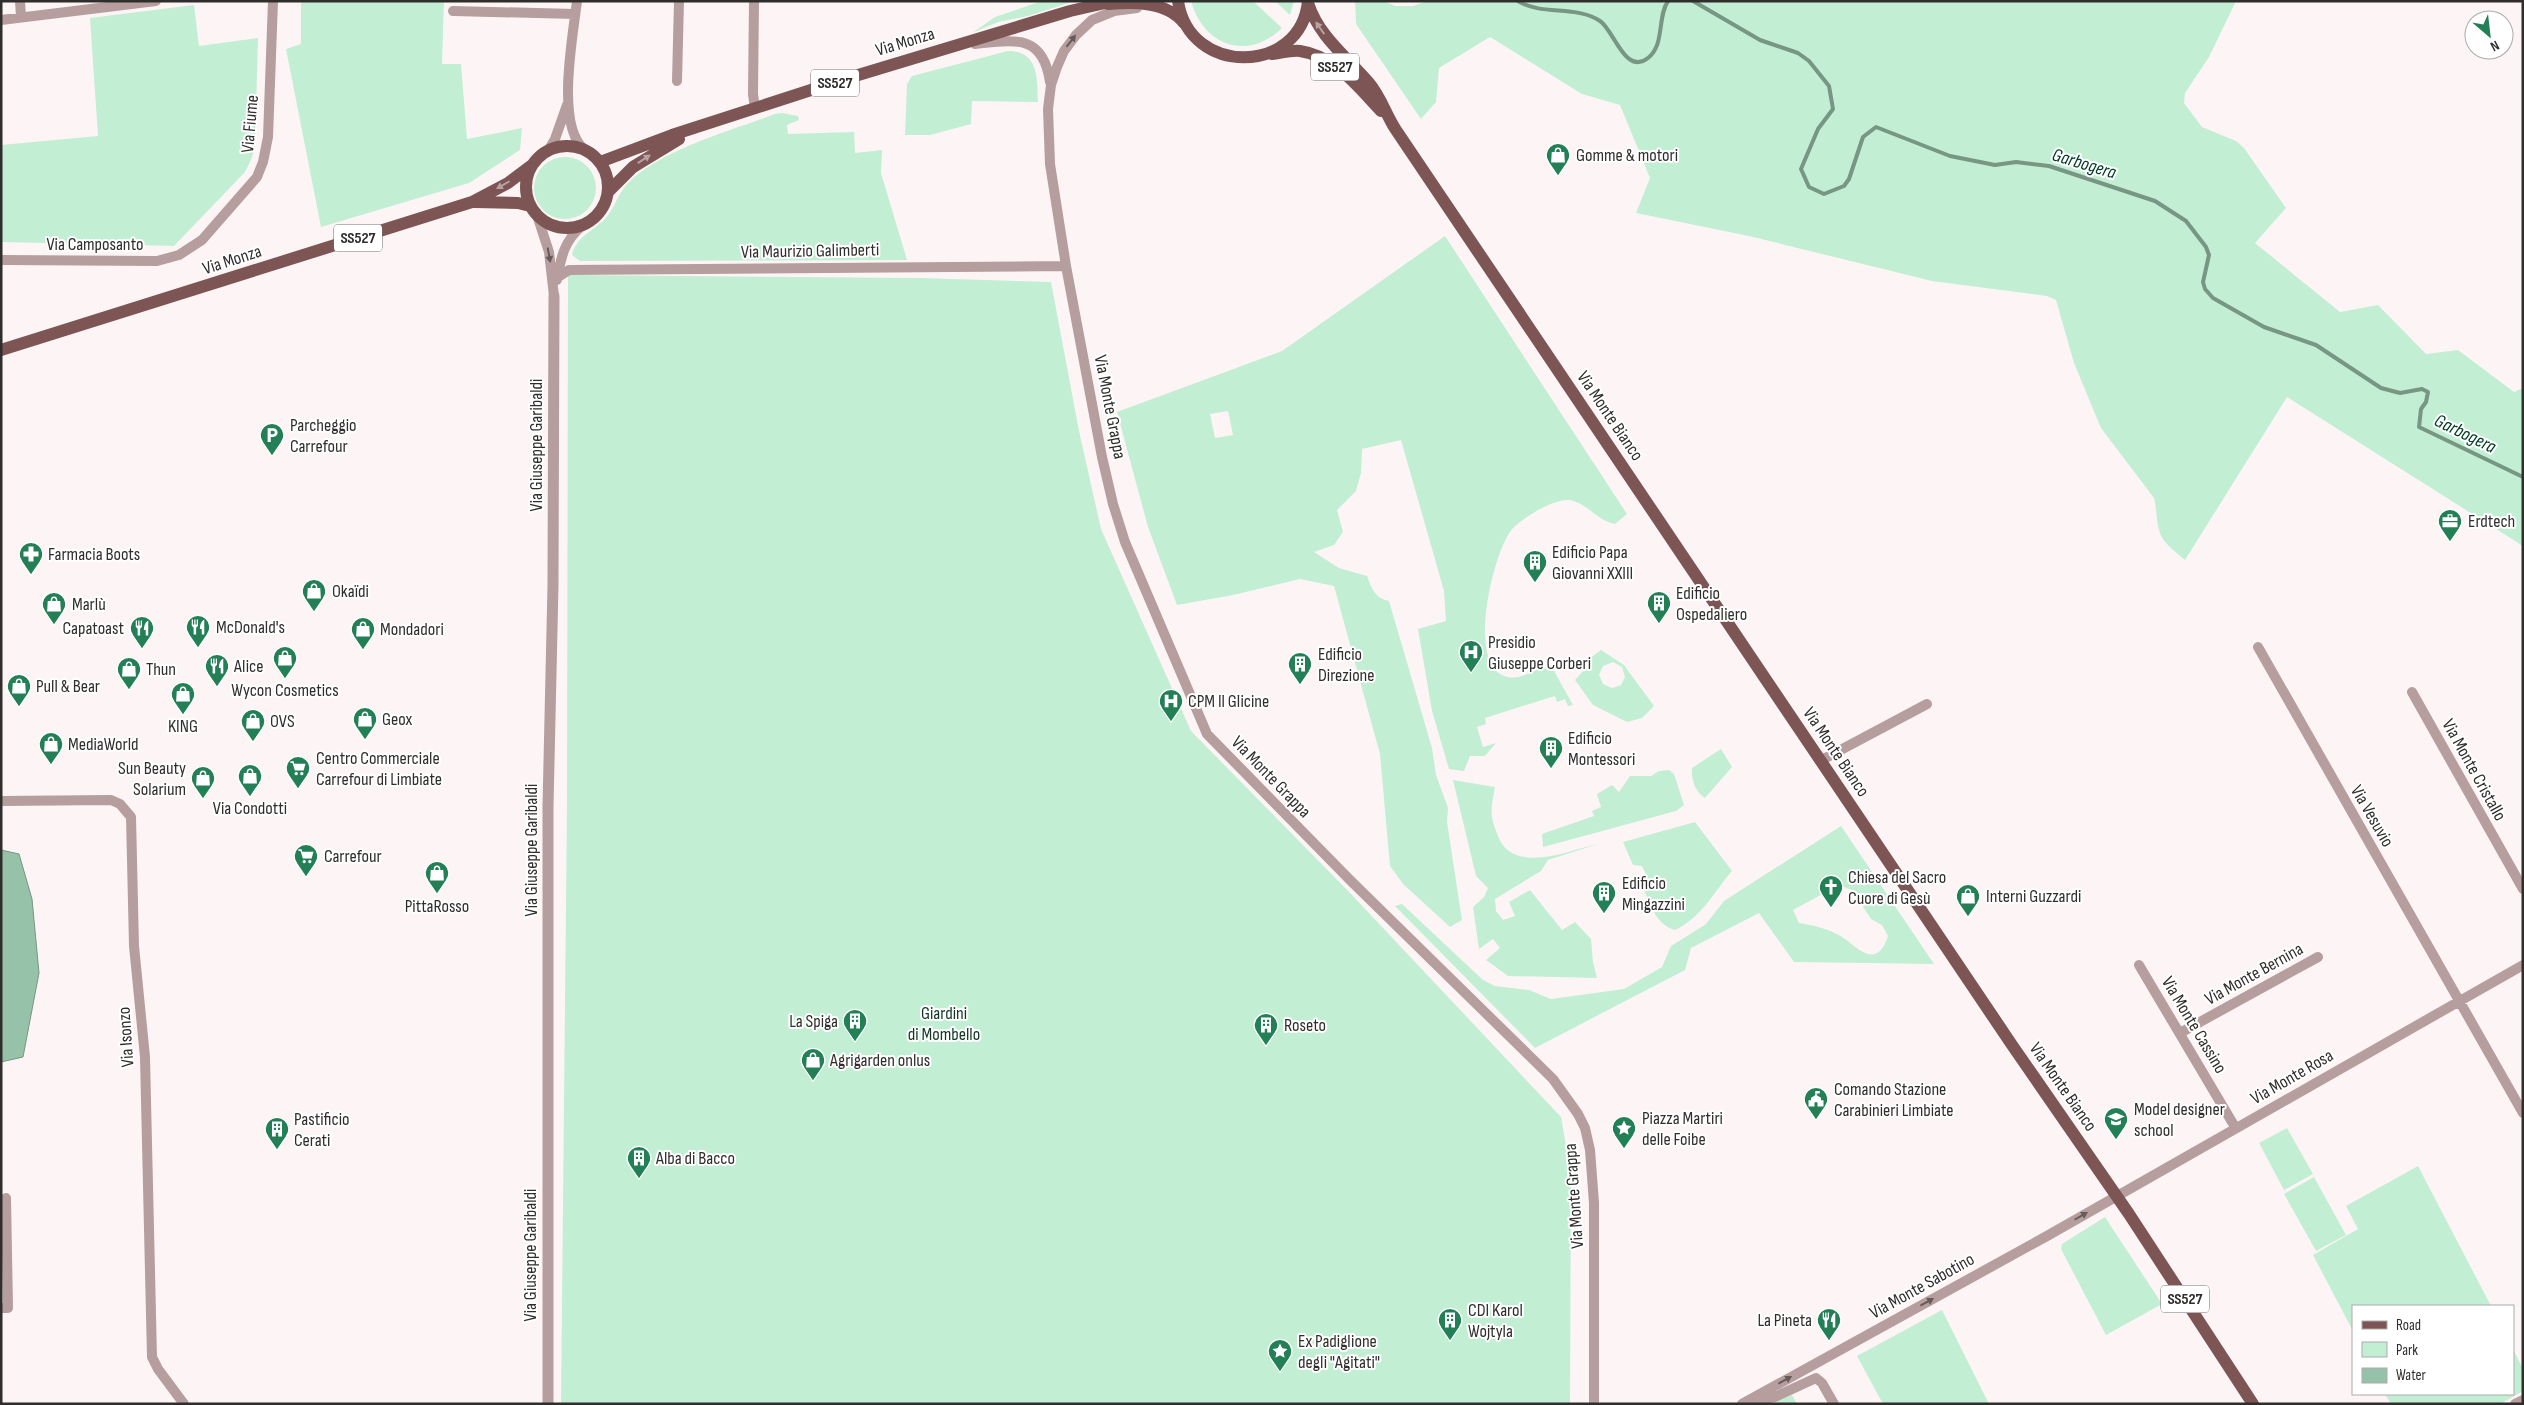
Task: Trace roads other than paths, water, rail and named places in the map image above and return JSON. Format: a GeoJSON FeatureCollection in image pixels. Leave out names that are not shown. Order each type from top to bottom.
{"type":"FeatureCollection","features":[{"type":"Feature","properties":{"kind":"main road","name":"SS527"},"geometry":{"type":"LineString","coordinates":[[1178,1],[1181,14],[1192,34],[1204,46],[1220,55],[1234,58],[1262,55],[1284,45],[1298,30],[1308,2]]}},
{"type":"Feature","properties":{"kind":"main road","name":"Via Monte Bianco"},"geometry":{"type":"LineString","coordinates":[[1308,2],[1319,28],[1370,84],[1390,120],[1820,761],[2116,1195],[2253,1404]]}},
{"type":"Feature","properties":{"kind":"main road","name":"Via Monza"},"geometry":{"type":"LineString","coordinates":[[600,162],[672,135],[1070,11],[1108,3],[1139,3],[1168,10],[1180,18],[1192,34]]}},
{"type":"Feature","properties":{"kind":"main road","name":"Via Monte Bianco"},"geometry":{"type":"LineString","coordinates":[[1262,55],[1298,51],[1327,62],[1343,71],[1390,120]]}},
{"type":"Feature","properties":{"kind":"main road","name":"Via Monza"},"geometry":{"type":"LineString","coordinates":[[608,192],[633,167],[647,157],[720,120]]}},
{"type":"Feature","properties":{"kind":"main road"},"geometry":{"type":"LineString","coordinates":[[566,146],[585,150],[600,162],[606,175],[608,192],[599,213],[582,226],[570,228],[557,227],[533,210],[526,183],[532,165],[548,151],[566,146]]}},
{"type":"Feature","properties":{"kind":"main road","name":"Via Monza"},"geometry":{"type":"LineString","coordinates":[[1,350],[472,202],[508,182],[532,165]]}},
{"type":"Feature","properties":{"kind":"main road","name":"Via Monza"},"geometry":{"type":"LineString","coordinates":[[472,202],[518,203],[533,210]]}},
{"type":"Feature","properties":{"kind":"street"},"geometry":{"type":"LineString","coordinates":[[20,1],[21,17]]}},
{"type":"Feature","properties":{"kind":"street"},"geometry":{"type":"LineString","coordinates":[[1,20],[156,1]]}},
{"type":"Feature","properties":{"kind":"street","name":"Via Fiume"},"geometry":{"type":"LineString","coordinates":[[187,251],[202,240],[257,177],[263,162],[268,138],[273,1]]}},
{"type":"Feature","properties":{"kind":"street"},"geometry":{"type":"LineString","coordinates":[[576,1],[568,104],[574,134],[579,145],[585,150]]}},
{"type":"Feature","properties":{"kind":"street"},"geometry":{"type":"LineString","coordinates":[[677,81],[679,1]]}},
{"type":"Feature","properties":{"kind":"street"},"geometry":{"type":"LineString","coordinates":[[754,1],[752,94],[755,109]]}},
{"type":"Feature","properties":{"kind":"street","name":"Via Monte Grappa"},"geometry":{"type":"LineString","coordinates":[[1051,86],[1064,51],[1092,20],[1114,11],[1150,6]]}},
{"type":"Feature","properties":{"kind":"street"},"geometry":{"type":"LineString","coordinates":[[453,11],[575,14]]}},
{"type":"Feature","properties":{"kind":"street","name":"Via Monte Grappa"},"geometry":{"type":"LineString","coordinates":[[950,47],[1012,40],[1022,41],[1030,44],[1043,56],[1049,71],[1051,86],[1048,136],[1050,164],[1066,266],[1113,504],[1125,542],[1207,734],[1350,880],[1552,1079],[1578,1114],[1585,1128],[1593,1172],[1594,1404]]}},
{"type":"Feature","properties":{"kind":"street"},"geometry":{"type":"LineString","coordinates":[[548,151],[555,139],[568,104]]}},
{"type":"Feature","properties":{"kind":"street","name":"Via Giuseppe Garibaldi"},"geometry":{"type":"LineString","coordinates":[[533,210],[549,252],[554,296],[553,575],[548,806],[548,1404]]}},
{"type":"Feature","properties":{"kind":"street","name":"Via Giuseppe Garibaldi"},"geometry":{"type":"LineString","coordinates":[[554,296],[565,246],[571,236],[582,226]]}},
{"type":"Feature","properties":{"kind":"street","name":"Via Camposanto"},"geometry":{"type":"LineString","coordinates":[[1,260],[157,261],[173,258],[187,251]]}},
{"type":"Feature","properties":{"kind":"street","name":"Via Maurizio Galimberti"},"geometry":{"type":"LineString","coordinates":[[558,277],[569,270],[1066,266]]}},
{"type":"Feature","properties":{"kind":"street","name":"Via Vesuvio"},"geometry":{"type":"LineString","coordinates":[[2258,647],[2458,1001]]}},
{"type":"Feature","properties":{"kind":"street","name":"Via Monte Cristallo"},"geometry":{"type":"LineString","coordinates":[[2412,692],[2523,889]]}},
{"type":"Feature","properties":{"kind":"street"},"geometry":{"type":"LineString","coordinates":[[1820,761],[1927,704]]}},
{"type":"Feature","properties":{"kind":"street","name":"Via Isonzo"},"geometry":{"type":"LineString","coordinates":[[1,801],[111,800],[120,804],[130,817],[134,946],[145,1057],[152,1357],[158,1369],[184,1404]]}},
{"type":"Feature","properties":{"kind":"street","name":"Via Monte Bernina"},"geometry":{"type":"LineString","coordinates":[[2180,1033],[2318,957]]}},
{"type":"Feature","properties":{"kind":"street","name":"Via Monte Rosa"},"geometry":{"type":"LineString","coordinates":[[2116,1195],[2523,964]]}},
{"type":"Feature","properties":{"kind":"street","name":"Via Monte Cassino"},"geometry":{"type":"LineString","coordinates":[[2139,965],[2235,1127]]}},
{"type":"Feature","properties":{"kind":"street"},"geometry":{"type":"LineString","coordinates":[[2458,1001],[2523,1114]]}},
{"type":"Feature","properties":{"kind":"street","name":"Via Monte Sabotino"},"geometry":{"type":"LineString","coordinates":[[1743,1403],[2047,1236],[2116,1195]]}},
{"type":"Feature","properties":{"kind":"street"},"geometry":{"type":"LineString","coordinates":[[1,1308],[8,1308],[6,1198]]}},
{"type":"Feature","properties":{"kind":"street"},"geometry":{"type":"LineString","coordinates":[[1743,1403],[1775,1397],[1816,1378],[1822,1383],[1834,1404]]}},
{"type":"Feature","properties":{"kind":"street","name":"Via Isonzo"},"geometry":{"type":"LineString","coordinates":[[172,1386],[192,1404]]}},
{"type":"Feature","properties":{"kind":"street"},"geometry":{"type":"LineString","coordinates":[[2515,1404],[2523,1400]]}},
{"type":"Feature","properties":{"kind":"water"},"geometry":{"type":"Polygon","coordinates":[[[1,850],[19,854],[32,899],[39,973],[23,1057],[1,1062],[1,850]]]}},
{"type":"Feature","properties":{"kind":"waterway","name":"Garbogera"},"geometry":{"type":"LineString","coordinates":[[1518,1],[1527,6],[1591,16],[1605,26],[1626,57],[1640,62],[1648,58],[1657,46],[1663,15],[1668,1]]}},
{"type":"Feature","properties":{"kind":"waterway","name":"Garbogera"},"geometry":{"type":"LineString","coordinates":[[1693,1],[1760,40],[1798,53],[1809,61],[1829,86],[1833,109],[1818,129],[1801,169],[1809,187],[1824,194],[1844,186],[1849,179],[1863,137],[1876,127],[1950,156],[1995,165],[2016,162],[2049,166],[2155,201],[2186,221],[2206,247],[2209,255],[2203,282],[2205,289],[2213,298],[2264,327],[2316,345],[2381,388],[2400,393],[2422,389],[2428,392],[2426,402],[2421,409],[2419,427],[2523,477]]}},
{"type":"Feature","properties":{"kind":"place","name":"Gomme & motori"},"geometry":{"type":"Point","coordinates":[1558,176]}},
{"type":"Feature","properties":{"kind":"place","name":"Parcheggio Carrefour"},"geometry":{"type":"Point","coordinates":[272,456]}},
{"type":"Feature","properties":{"kind":"place","name":"Erdtech"},"geometry":{"type":"Point","coordinates":[2450,542]}},
{"type":"Feature","properties":{"kind":"place","name":"Farmacia Boots"},"geometry":{"type":"Point","coordinates":[31,575]}},
{"type":"Feature","properties":{"kind":"place","name":"Edificio Papa Giovanni XXIII"},"geometry":{"type":"Point","coordinates":[1535,583]}},
{"type":"Feature","properties":{"kind":"place","name":"Okaïdi"},"geometry":{"type":"Point","coordinates":[314,612]}},
{"type":"Feature","properties":{"kind":"place","name":"Edificio Ospedaliero"},"geometry":{"type":"Point","coordinates":[1659,624]}},
{"type":"Feature","properties":{"kind":"place","name":"Marlù"},"geometry":{"type":"Point","coordinates":[54,625]}},
{"type":"Feature","properties":{"kind":"place","name":"McDonald's"},"geometry":{"type":"Point","coordinates":[198,648]}},
{"type":"Feature","properties":{"kind":"place","name":"Capatoast"},"geometry":{"type":"Point","coordinates":[142,649]}},
{"type":"Feature","properties":{"kind":"place","name":"Mondadori"},"geometry":{"type":"Point","coordinates":[363,650]}},
{"type":"Feature","properties":{"kind":"place","name":"Presidio Giuseppe Corberi"},"geometry":{"type":"Point","coordinates":[1471,673]}},
{"type":"Feature","properties":{"kind":"place","name":"Wycon Cosmetics"},"geometry":{"type":"Point","coordinates":[285,679]}},
{"type":"Feature","properties":{"kind":"place","name":"Edificio Direzione"},"geometry":{"type":"Point","coordinates":[1300,685]}},
{"type":"Feature","properties":{"kind":"place","name":"Alice"},"geometry":{"type":"Point","coordinates":[217,687]}},
{"type":"Feature","properties":{"kind":"place","name":"Thun"},"geometry":{"type":"Point","coordinates":[129,690]}},
{"type":"Feature","properties":{"kind":"place","name":"Pull & Bear"},"geometry":{"type":"Point","coordinates":[19,707]}},
{"type":"Feature","properties":{"kind":"place","name":"KING"},"geometry":{"type":"Point","coordinates":[183,715]}},
{"type":"Feature","properties":{"kind":"place","name":"CPM Il Glicine"},"geometry":{"type":"Point","coordinates":[1171,722]}},
{"type":"Feature","properties":{"kind":"place","name":"Geox"},"geometry":{"type":"Point","coordinates":[365,740]}},
{"type":"Feature","properties":{"kind":"place","name":"OVS"},"geometry":{"type":"Point","coordinates":[253,742]}},
{"type":"Feature","properties":{"kind":"place","name":"MediaWorld"},"geometry":{"type":"Point","coordinates":[51,765]}},
{"type":"Feature","properties":{"kind":"place","name":"Edificio Montessori"},"geometry":{"type":"Point","coordinates":[1551,769]}},
{"type":"Feature","properties":{"kind":"place","name":"Centro Commerciale Carrefour di Limbiate"},"geometry":{"type":"Point","coordinates":[298,789]}},
{"type":"Feature","properties":{"kind":"place","name":"Via Condotti"},"geometry":{"type":"Point","coordinates":[250,797]}},
{"type":"Feature","properties":{"kind":"place","name":"Sun Beauty Solarium"},"geometry":{"type":"Point","coordinates":[203,799]}},
{"type":"Feature","properties":{"kind":"place","name":"Carrefour"},"geometry":{"type":"Point","coordinates":[306,877]}},
{"type":"Feature","properties":{"kind":"place","name":"PittaRosso"},"geometry":{"type":"Point","coordinates":[437,894]}},
{"type":"Feature","properties":{"kind":"place","name":"Chiesa del Sacro Cuore di Gesù"},"geometry":{"type":"Point","coordinates":[1831,908]}},
{"type":"Feature","properties":{"kind":"place","name":"Edificio Mingazzini"},"geometry":{"type":"Point","coordinates":[1604,914]}},
{"type":"Feature","properties":{"kind":"place","name":"Interni Guzzardi"},"geometry":{"type":"Point","coordinates":[1968,917]}},
{"type":"Feature","properties":{"kind":"place","name":"La Spiga"},"geometry":{"type":"Point","coordinates":[855,1042]}},
{"type":"Feature","properties":{"kind":"place","name":"Roseto"},"geometry":{"type":"Point","coordinates":[1266,1046]}},
{"type":"Feature","properties":{"kind":"place","name":"Agrigarden onlus"},"geometry":{"type":"Point","coordinates":[813,1081]}},
{"type":"Feature","properties":{"kind":"place","name":"Comando Stazione Carabinieri Limbiate"},"geometry":{"type":"Point","coordinates":[1816,1120]}},
{"type":"Feature","properties":{"kind":"place","name":"Model designer school"},"geometry":{"type":"Point","coordinates":[2116,1140]}},
{"type":"Feature","properties":{"kind":"place","name":"Piazza Martiri delle Foibe"},"geometry":{"type":"Point","coordinates":[1624,1149]}},
{"type":"Feature","properties":{"kind":"place","name":"Pastificio Cerati"},"geometry":{"type":"Point","coordinates":[277,1150]}},
{"type":"Feature","properties":{"kind":"place","name":"Alba di Bacco"},"geometry":{"type":"Point","coordinates":[639,1179]}},
{"type":"Feature","properties":{"kind":"place","name":"CDI Karol Wojtyla"},"geometry":{"type":"Point","coordinates":[1450,1341]}},
{"type":"Feature","properties":{"kind":"place","name":"La Pineta"},"geometry":{"type":"Point","coordinates":[1829,1341]}},
{"type":"Feature","properties":{"kind":"place","name":"Ex Padiglione degli \"Agitati\""},"geometry":{"type":"Point","coordinates":[1280,1372]}},
{"type":"Feature","properties":{"kind":"park label","name":"Giardini di Mombello"},"geometry":{"type":"Point","coordinates":[944,1023]}}]}
